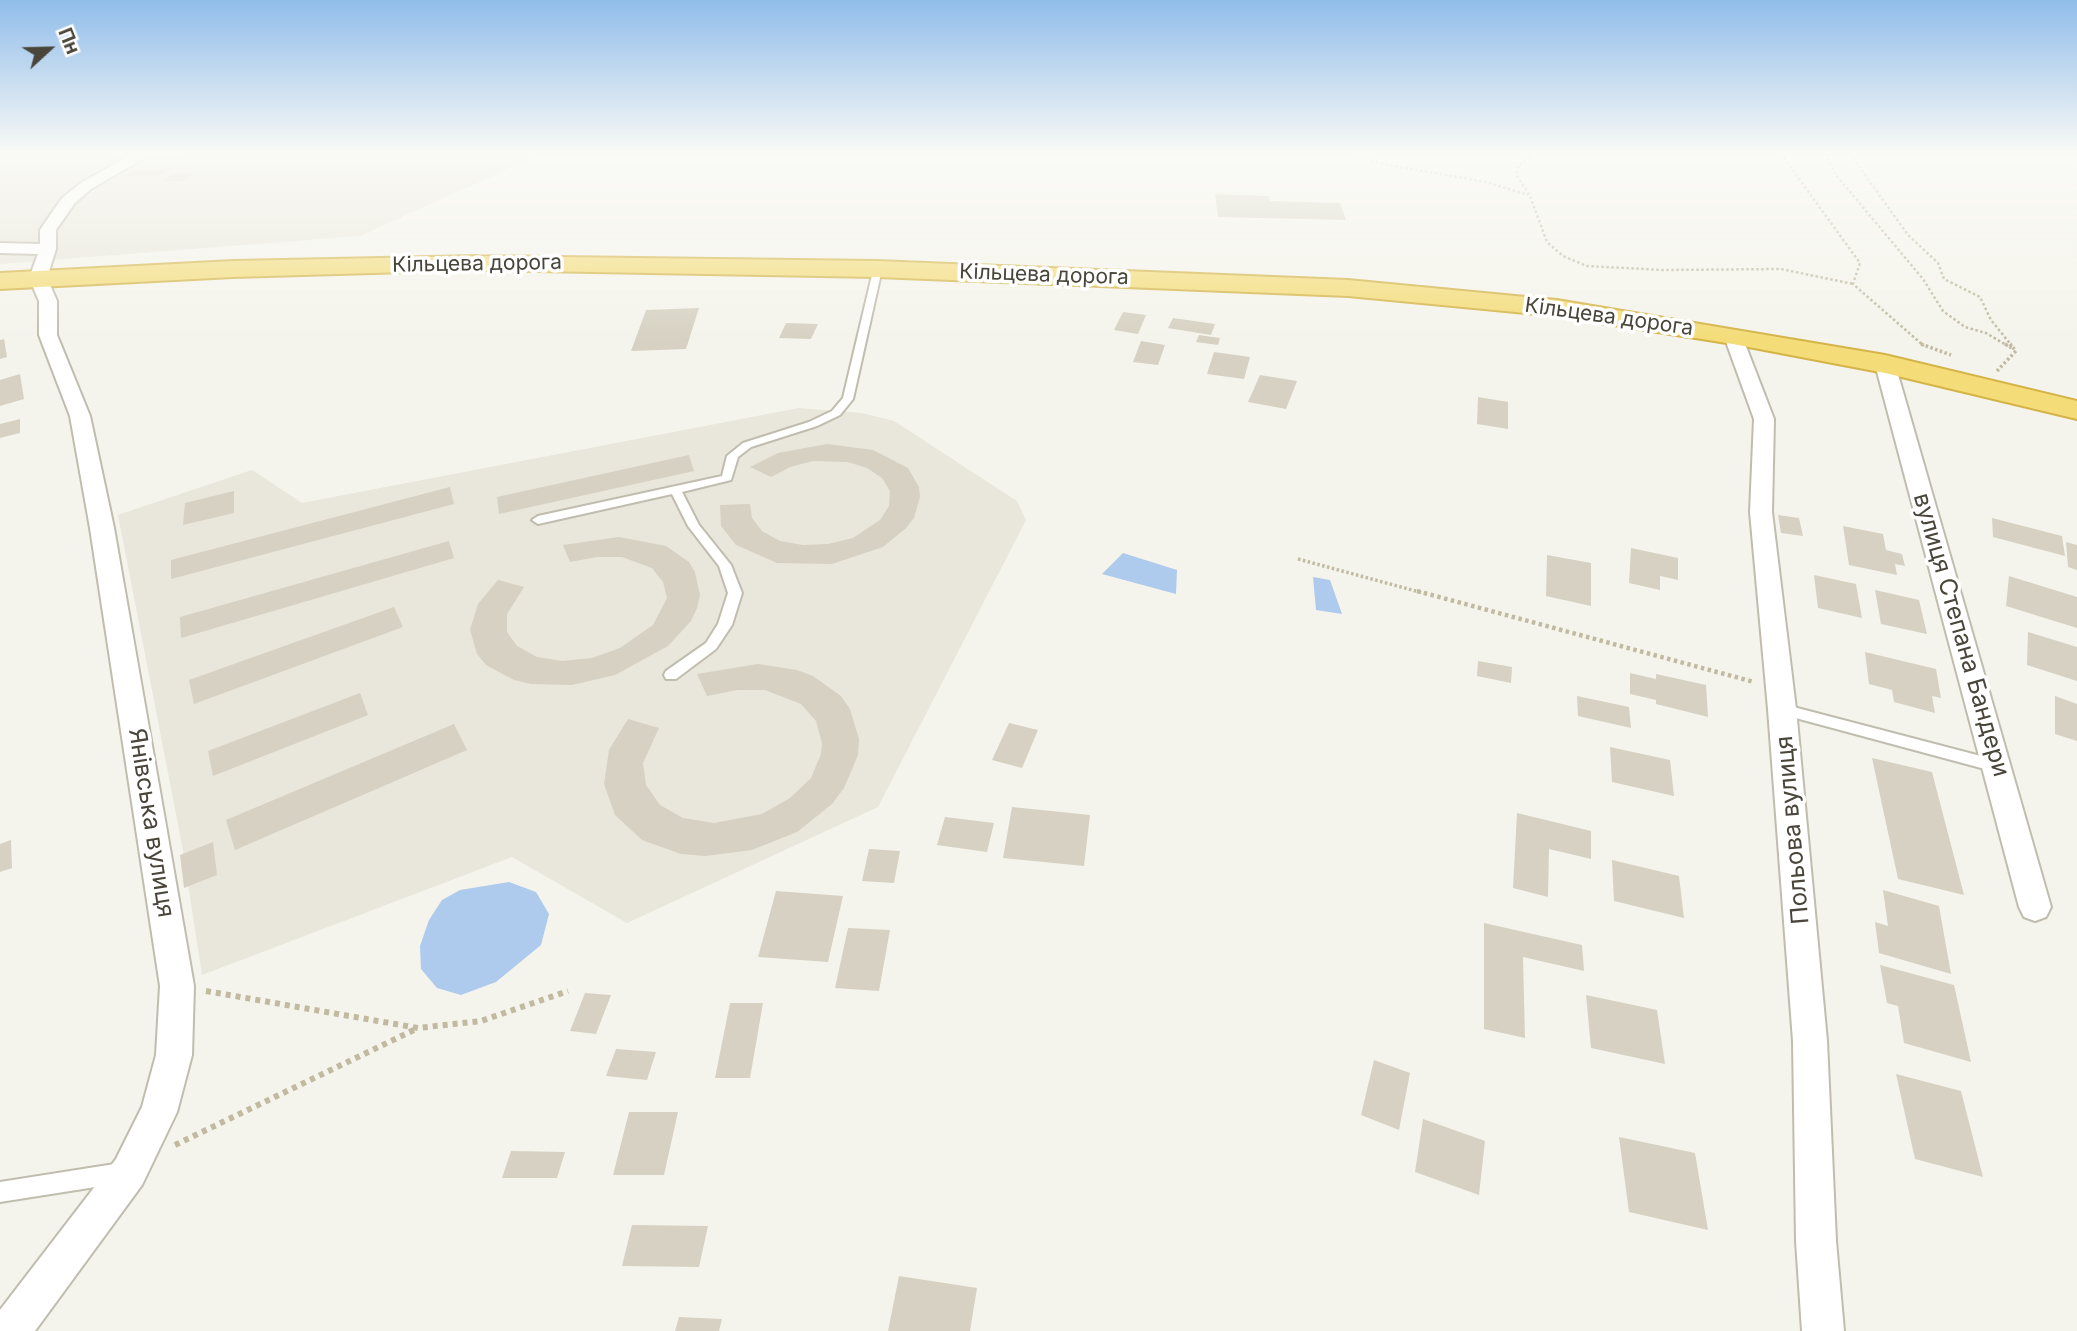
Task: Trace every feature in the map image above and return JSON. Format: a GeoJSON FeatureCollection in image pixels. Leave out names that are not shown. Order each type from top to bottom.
{"type":"FeatureCollection","features":[{"type":"Feature","properties":{"kind":"highway","name":"Кільцева дорога"},"geometry":{"type":"LineString","coordinates":[[0,281],[478,263],[877,269],[1348,288],[1557,308],[1733,335],[1885,364],[2077,410]]}},
{"type":"Feature","properties":{"kind":"street"},"geometry":{"type":"LineString","coordinates":[[37,278],[48,249],[48,229],[57,216]]}},
{"type":"Feature","properties":{"kind":"street"},"geometry":{"type":"LineString","coordinates":[[0,248],[48,249]]}},
{"type":"Feature","properties":{"kind":"street","name":"Янівська вулиця"},"geometry":{"type":"LineString","coordinates":[[10,1331],[129,1172],[159,1112],[174,1055],[177,986],[100,516],[80,416],[48,335],[48,301],[37,278]]}},
{"type":"Feature","properties":{"kind":"street","name":"Польова вулиця"},"geometry":{"type":"LineString","coordinates":[[1733,335],[1764,419],[1761,512],[1781,699],[1810,1041],[1816,1241],[1823,1331]]}},
{"type":"Feature","properties":{"kind":"street","name":"вулиця Степана Бандери"},"geometry":{"type":"LineString","coordinates":[[1885,364],[2035,907]]}},
{"type":"Feature","properties":{"kind":"lane"},"geometry":{"type":"LineString","coordinates":[[538,520],[727,478],[733,456],[747,445],[813,424],[835,412],[848,399],[877,269]]}},
{"type":"Feature","properties":{"kind":"lane"},"geometry":{"type":"LineString","coordinates":[[671,676],[711,646],[724,625],[735,593],[725,565],[694,526],[675,489]]}},
{"type":"Feature","properties":{"kind":"lane"},"geometry":{"type":"LineString","coordinates":[[1781,699],[1997,766]]}},
{"type":"Feature","properties":{"kind":"lane"},"geometry":{"type":"LineString","coordinates":[[0,1192],[129,1172]]}},
{"type":"Feature","properties":{"kind":"path"},"geometry":{"type":"LineString","coordinates":[[1537,216],[1547,242],[1563,256],[1587,266],[1663,270],[1781,269],[1853,284],[1922,345],[1959,358]]}},
{"type":"Feature","properties":{"kind":"path"},"geometry":{"type":"LineString","coordinates":[[1826,216],[1860,263],[1853,284]]}},
{"type":"Feature","properties":{"kind":"path"},"geometry":{"type":"LineString","coordinates":[[1870,216],[1923,279],[1943,311],[1965,327],[1986,333],[2016,351]]}},
{"type":"Feature","properties":{"kind":"path"},"geometry":{"type":"LineString","coordinates":[[1895,216],[1908,234],[1938,263],[1944,279],[1980,297],[1991,320],[2016,351]]}},
{"type":"Feature","properties":{"kind":"path"},"geometry":{"type":"LineString","coordinates":[[1996,372],[2016,351]]}},
{"type":"Feature","properties":{"kind":"path"},"geometry":{"type":"LineString","coordinates":[[1298,559],[1781,699]]}},
{"type":"Feature","properties":{"kind":"path"},"geometry":{"type":"LineString","coordinates":[[177,986],[418,1028],[481,1021],[568,991]]}},
{"type":"Feature","properties":{"kind":"path"},"geometry":{"type":"LineString","coordinates":[[172,1147],[418,1028]]}},
{"type":"Feature","properties":{"kind":"shaded area"},"geometry":{"type":"Polygon","coordinates":[[[0,216],[404,216],[360,236],[0,264],[0,216]]]}},
{"type":"Feature","properties":{"kind":"shaded area"},"geometry":{"type":"Polygon","coordinates":[[[799,408],[862,413],[894,421],[1017,501],[1026,520],[878,807],[627,923],[512,857],[202,975],[182,845],[118,515],[252,470],[302,503],[799,408]]]}},
{"type":"Feature","properties":{"kind":"water"},"geometry":{"type":"Polygon","coordinates":[[[1123,553],[1177,570],[1176,594],[1102,574],[1123,553]]]}},
{"type":"Feature","properties":{"kind":"water"},"geometry":{"type":"Polygon","coordinates":[[[1313,577],[1330,580],[1342,614],[1316,610],[1313,577]]]}},
{"type":"Feature","properties":{"kind":"water"},"geometry":{"type":"Polygon","coordinates":[[[509,882],[536,892],[549,914],[541,945],[496,982],[461,995],[437,988],[421,969],[420,946],[429,920],[442,900],[460,890],[509,882]]]}},
{"type":"Feature","properties":{"kind":"building"},"geometry":{"type":"Polygon","coordinates":[[[1345,216],[1346,220],[1218,217],[1345,216]]]}},
{"type":"Feature","properties":{"kind":"building"},"geometry":{"type":"Polygon","coordinates":[[[699,308],[686,349],[631,351],[646,310],[699,308]]]}},
{"type":"Feature","properties":{"kind":"building"},"geometry":{"type":"Polygon","coordinates":[[[1123,312],[1146,315],[1138,334],[1114,330],[1123,312]]]}},
{"type":"Feature","properties":{"kind":"building"},"geometry":{"type":"Polygon","coordinates":[[[1173,318],[1215,324],[1211,335],[1168,328],[1173,318]]]}},
{"type":"Feature","properties":{"kind":"building"},"geometry":{"type":"Polygon","coordinates":[[[786,323],[818,324],[811,339],[779,338],[786,323]]]}},
{"type":"Feature","properties":{"kind":"building"},"geometry":{"type":"Polygon","coordinates":[[[1199,335],[1220,338],[1218,345],[1196,342],[1199,335]]]}},
{"type":"Feature","properties":{"kind":"building"},"geometry":{"type":"Polygon","coordinates":[[[4,339],[7,357],[0,359],[0,340],[4,339]]]}},
{"type":"Feature","properties":{"kind":"building"},"geometry":{"type":"Polygon","coordinates":[[[1141,341],[1165,345],[1158,365],[1133,362],[1141,341]]]}},
{"type":"Feature","properties":{"kind":"building"},"geometry":{"type":"Polygon","coordinates":[[[1214,352],[1250,357],[1244,379],[1207,374],[1214,352]]]}},
{"type":"Feature","properties":{"kind":"building"},"geometry":{"type":"Polygon","coordinates":[[[20,374],[24,399],[0,406],[0,380],[20,374]]]}},
{"type":"Feature","properties":{"kind":"building"},"geometry":{"type":"Polygon","coordinates":[[[1260,375],[1297,381],[1286,409],[1248,402],[1260,375]]]}},
{"type":"Feature","properties":{"kind":"building"},"geometry":{"type":"Polygon","coordinates":[[[1478,397],[1508,402],[1508,429],[1477,424],[1478,397]]]}},
{"type":"Feature","properties":{"kind":"building"},"geometry":{"type":"Polygon","coordinates":[[[20,419],[20,433],[0,438],[0,424],[20,419]]]}},
{"type":"Feature","properties":{"kind":"building"},"geometry":{"type":"Polygon","coordinates":[[[827,444],[873,450],[908,468],[919,487],[920,497],[914,518],[906,528],[883,547],[832,564],[777,563],[736,545],[721,526],[720,505],[750,504],[752,518],[762,531],[780,541],[803,545],[828,544],[853,538],[880,520],[889,506],[890,491],[882,478],[867,468],[848,462],[813,461],[790,467],[771,477],[750,467],[778,453],[827,444]]]}},
{"type":"Feature","properties":{"kind":"building"},"geometry":{"type":"Polygon","coordinates":[[[689,455],[694,471],[499,514],[497,497],[689,455]]]}},
{"type":"Feature","properties":{"kind":"building"},"geometry":{"type":"Polygon","coordinates":[[[450,487],[454,504],[171,579],[171,560],[450,487]]]}},
{"type":"Feature","properties":{"kind":"building"},"geometry":{"type":"Polygon","coordinates":[[[234,491],[234,513],[183,525],[185,503],[234,491]]]}},
{"type":"Feature","properties":{"kind":"building"},"geometry":{"type":"Polygon","coordinates":[[[1778,515],[1799,518],[1803,536],[1781,533],[1778,515]]]}},
{"type":"Feature","properties":{"kind":"building"},"geometry":{"type":"Polygon","coordinates":[[[1992,518],[2062,536],[2065,556],[1993,537],[1992,518]]]}},
{"type":"Feature","properties":{"kind":"building"},"geometry":{"type":"Polygon","coordinates":[[[1843,526],[1883,534],[1886,550],[1902,554],[1905,566],[1895,564],[1897,575],[1849,565],[1843,526]]]}},
{"type":"Feature","properties":{"kind":"building"},"geometry":{"type":"Polygon","coordinates":[[[619,537],[666,546],[689,562],[695,572],[700,595],[697,608],[691,621],[668,646],[615,675],[572,685],[531,684],[514,680],[486,665],[477,654],[470,630],[478,604],[498,580],[524,587],[507,614],[507,632],[517,646],[537,657],[562,661],[592,658],[620,648],[653,625],[667,598],[663,582],[652,568],[622,557],[597,557],[570,562],[563,545],[619,537]]]}},
{"type":"Feature","properties":{"kind":"building"},"geometry":{"type":"Polygon","coordinates":[[[449,541],[454,558],[181,638],[180,617],[449,541]]]}},
{"type":"Feature","properties":{"kind":"building"},"geometry":{"type":"Polygon","coordinates":[[[2066,542],[2077,545],[2077,570],[2068,567],[2066,542]]]}},
{"type":"Feature","properties":{"kind":"building"},"geometry":{"type":"Polygon","coordinates":[[[1631,548],[1678,558],[1678,580],[1660,576],[1660,590],[1629,583],[1631,548]]]}},
{"type":"Feature","properties":{"kind":"building"},"geometry":{"type":"Polygon","coordinates":[[[1547,555],[1591,563],[1591,606],[1546,596],[1547,555]]]}},
{"type":"Feature","properties":{"kind":"building"},"geometry":{"type":"Polygon","coordinates":[[[1814,575],[1856,584],[1862,618],[1818,608],[1814,575]]]}},
{"type":"Feature","properties":{"kind":"building"},"geometry":{"type":"Polygon","coordinates":[[[2009,576],[2077,597],[2077,628],[2006,606],[2009,576]]]}},
{"type":"Feature","properties":{"kind":"building"},"geometry":{"type":"Polygon","coordinates":[[[1875,590],[1919,600],[1927,634],[1881,624],[1875,590]]]}},
{"type":"Feature","properties":{"kind":"building"},"geometry":{"type":"Polygon","coordinates":[[[394,607],[403,627],[194,704],[189,680],[394,607]]]}},
{"type":"Feature","properties":{"kind":"building"},"geometry":{"type":"Polygon","coordinates":[[[2028,632],[2077,647],[2077,681],[2027,665],[2028,632]]]}},
{"type":"Feature","properties":{"kind":"building"},"geometry":{"type":"Polygon","coordinates":[[[1865,652],[1936,669],[1941,698],[1932,696],[1935,713],[1894,702],[1892,690],[1869,684],[1865,652]]]}},
{"type":"Feature","properties":{"kind":"building"},"geometry":{"type":"Polygon","coordinates":[[[1478,661],[1512,667],[1511,683],[1477,676],[1478,661]]]}},
{"type":"Feature","properties":{"kind":"building"},"geometry":{"type":"Polygon","coordinates":[[[758,664],[797,670],[813,676],[841,696],[850,709],[859,739],[858,755],[844,788],[832,804],[797,832],[752,850],[705,856],[681,854],[642,840],[615,815],[604,784],[609,750],[628,719],[659,728],[643,763],[646,785],[660,805],[683,818],[714,823],[762,814],[790,798],[811,778],[821,754],[822,743],[816,721],[801,704],[765,690],[737,690],[707,696],[697,674],[758,664]]]}},
{"type":"Feature","properties":{"kind":"building"},"geometry":{"type":"Polygon","coordinates":[[[1630,673],[1656,679],[1656,674],[1706,685],[1708,717],[1656,704],[1656,700],[1630,694],[1630,673]]]}},
{"type":"Feature","properties":{"kind":"building"},"geometry":{"type":"Polygon","coordinates":[[[360,693],[368,715],[213,776],[208,751],[360,693]]]}},
{"type":"Feature","properties":{"kind":"building"},"geometry":{"type":"Polygon","coordinates":[[[1577,696],[1629,707],[1631,728],[1578,716],[1577,696]]]}},
{"type":"Feature","properties":{"kind":"building"},"geometry":{"type":"Polygon","coordinates":[[[2055,696],[2077,704],[2077,741],[2055,734],[2055,696]]]}},
{"type":"Feature","properties":{"kind":"building"},"geometry":{"type":"Polygon","coordinates":[[[1009,723],[1038,730],[1022,768],[992,760],[1009,723]]]}},
{"type":"Feature","properties":{"kind":"building"},"geometry":{"type":"Polygon","coordinates":[[[454,724],[467,750],[235,850],[226,820],[454,724]]]}},
{"type":"Feature","properties":{"kind":"building"},"geometry":{"type":"Polygon","coordinates":[[[1610,747],[1670,760],[1674,796],[1612,782],[1610,747]]]}},
{"type":"Feature","properties":{"kind":"building"},"geometry":{"type":"Polygon","coordinates":[[[1872,758],[1932,772],[1964,895],[1898,879],[1872,758]]]}},
{"type":"Feature","properties":{"kind":"building"},"geometry":{"type":"Polygon","coordinates":[[[1012,807],[1090,815],[1084,866],[1003,858],[1012,807]]]}},
{"type":"Feature","properties":{"kind":"building"},"geometry":{"type":"Polygon","coordinates":[[[1517,813],[1591,831],[1591,859],[1549,849],[1548,897],[1513,888],[1517,813]]]}},
{"type":"Feature","properties":{"kind":"building"},"geometry":{"type":"Polygon","coordinates":[[[945,817],[994,823],[987,852],[937,845],[945,817]]]}},
{"type":"Feature","properties":{"kind":"building"},"geometry":{"type":"Polygon","coordinates":[[[11,840],[12,868],[0,872],[0,844],[11,840]]]}},
{"type":"Feature","properties":{"kind":"building"},"geometry":{"type":"Polygon","coordinates":[[[213,842],[217,875],[184,888],[180,855],[213,842]]]}},
{"type":"Feature","properties":{"kind":"building"},"geometry":{"type":"Polygon","coordinates":[[[869,849],[900,851],[894,883],[862,881],[869,849]]]}},
{"type":"Feature","properties":{"kind":"building"},"geometry":{"type":"Polygon","coordinates":[[[1612,860],[1679,876],[1684,918],[1614,901],[1612,860]]]}},
{"type":"Feature","properties":{"kind":"building"},"geometry":{"type":"Polygon","coordinates":[[[1883,890],[1939,906],[1951,974],[1879,953],[1875,922],[1888,926],[1883,890]]]}},
{"type":"Feature","properties":{"kind":"building"},"geometry":{"type":"Polygon","coordinates":[[[776,891],[843,896],[828,962],[758,957],[776,891]]]}},
{"type":"Feature","properties":{"kind":"building"},"geometry":{"type":"Polygon","coordinates":[[[1484,923],[1582,945],[1584,971],[1523,957],[1525,1038],[1484,1029],[1484,923]]]}},
{"type":"Feature","properties":{"kind":"building"},"geometry":{"type":"Polygon","coordinates":[[[848,928],[890,930],[879,991],[835,988],[848,928]]]}},
{"type":"Feature","properties":{"kind":"building"},"geometry":{"type":"Polygon","coordinates":[[[1880,965],[1954,985],[1971,1062],[1904,1043],[1898,1006],[1887,1003],[1880,965]]]}},
{"type":"Feature","properties":{"kind":"building"},"geometry":{"type":"Polygon","coordinates":[[[585,993],[611,995],[596,1034],[570,1031],[585,993]]]}},
{"type":"Feature","properties":{"kind":"building"},"geometry":{"type":"Polygon","coordinates":[[[1586,995],[1657,1010],[1665,1064],[1591,1048],[1586,995]]]}},
{"type":"Feature","properties":{"kind":"building"},"geometry":{"type":"Polygon","coordinates":[[[730,1003],[763,1003],[750,1078],[715,1078],[730,1003]]]}},
{"type":"Feature","properties":{"kind":"building"},"geometry":{"type":"Polygon","coordinates":[[[616,1049],[656,1052],[647,1080],[606,1076],[616,1049]]]}},
{"type":"Feature","properties":{"kind":"building"},"geometry":{"type":"Polygon","coordinates":[[[1374,1060],[1410,1073],[1399,1130],[1361,1115],[1374,1060]]]}},
{"type":"Feature","properties":{"kind":"building"},"geometry":{"type":"Polygon","coordinates":[[[1896,1074],[1961,1091],[1983,1177],[1915,1159],[1896,1074]]]}},
{"type":"Feature","properties":{"kind":"building"},"geometry":{"type":"Polygon","coordinates":[[[629,1112],[678,1112],[664,1175],[613,1175],[629,1112]]]}},
{"type":"Feature","properties":{"kind":"building"},"geometry":{"type":"Polygon","coordinates":[[[1423,1119],[1485,1141],[1479,1195],[1415,1172],[1423,1119]]]}},
{"type":"Feature","properties":{"kind":"building"},"geometry":{"type":"Polygon","coordinates":[[[1619,1137],[1695,1153],[1708,1230],[1629,1212],[1619,1137]]]}},
{"type":"Feature","properties":{"kind":"building"},"geometry":{"type":"Polygon","coordinates":[[[511,1151],[565,1152],[557,1178],[502,1178],[511,1151]]]}},
{"type":"Feature","properties":{"kind":"building"},"geometry":{"type":"Polygon","coordinates":[[[632,1225],[708,1226],[699,1267],[622,1266],[632,1225]]]}},
{"type":"Feature","properties":{"kind":"building"},"geometry":{"type":"Polygon","coordinates":[[[899,1276],[977,1288],[970,1331],[888,1331],[899,1276]]]}},
{"type":"Feature","properties":{"kind":"building"},"geometry":{"type":"Polygon","coordinates":[[[679,1317],[722,1319],[719,1331],[675,1331],[679,1317]]]}}]}
